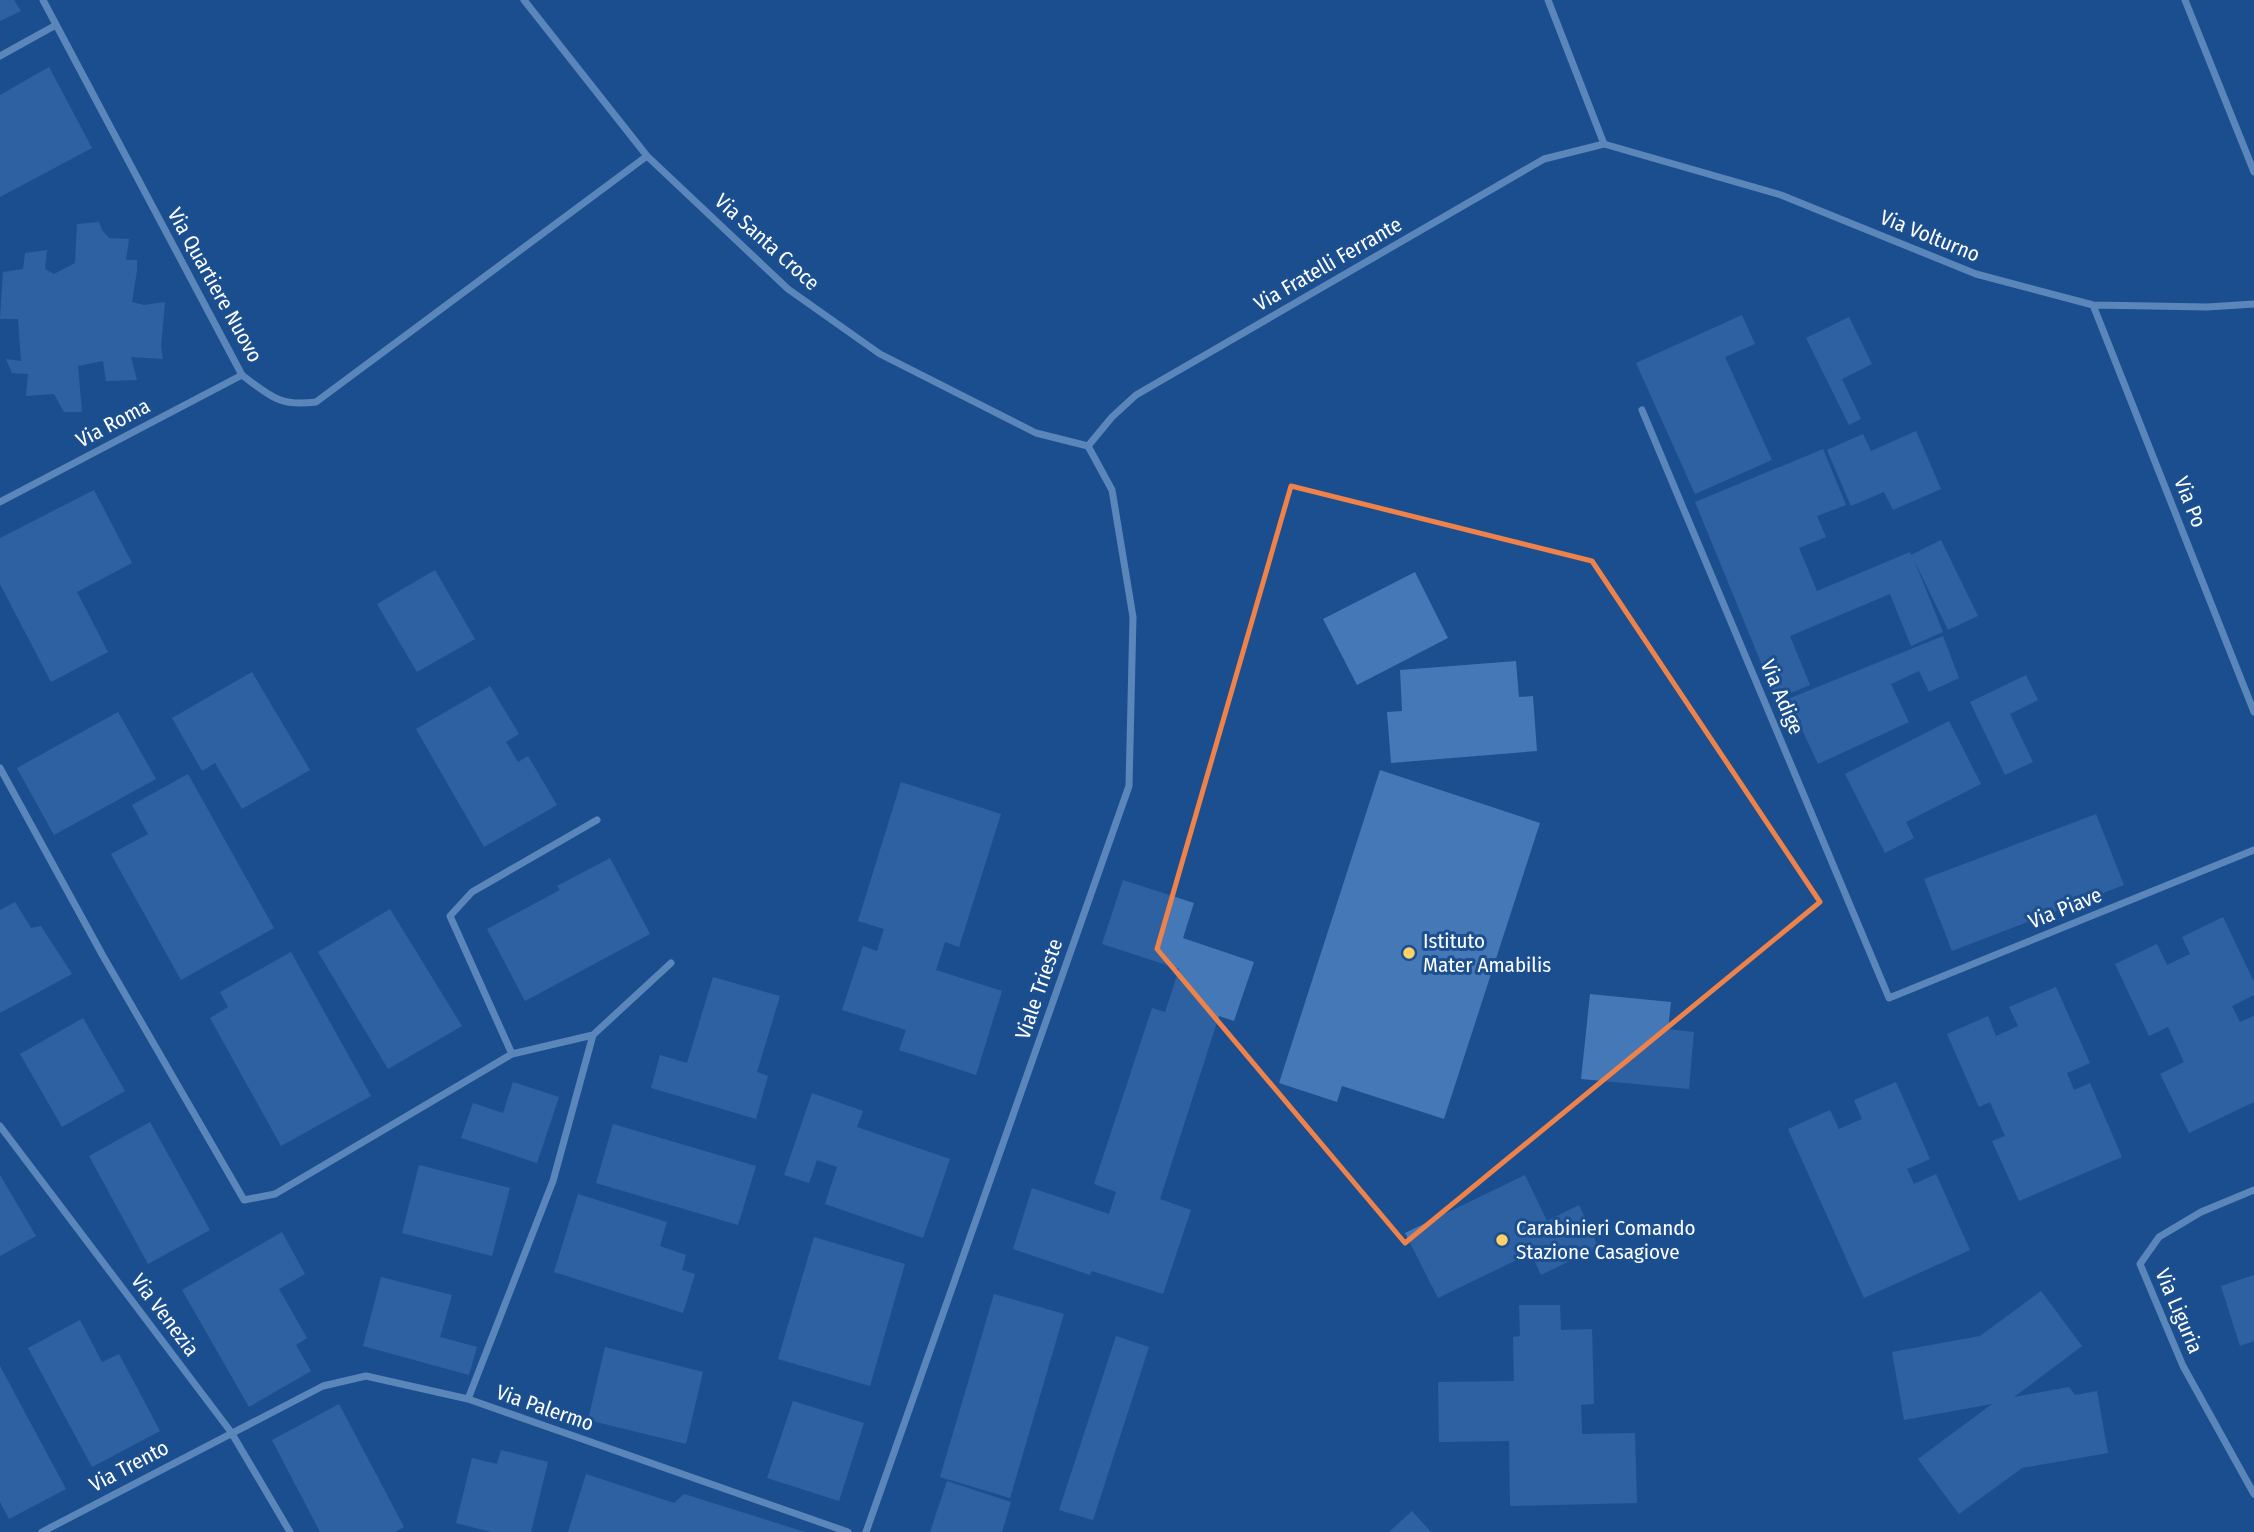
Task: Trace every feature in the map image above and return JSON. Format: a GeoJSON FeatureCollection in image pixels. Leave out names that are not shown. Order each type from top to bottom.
{"type":"FeatureCollection","features":[{"type":"Feature","properties":{"kind":"street","name":"Via Quartiere Nuovo"},"geometry":{"type":"LineString","coordinates":[[43,0],[242,375],[273,398],[295,405],[316,402],[647,156]]}},
{"type":"Feature","properties":{"kind":"street","name":"Via Santa Croce"},"geometry":{"type":"LineString","coordinates":[[524,0],[647,156],[788,289],[880,354],[1036,433],[1088,446]]}},
{"type":"Feature","properties":{"kind":"street"},"geometry":{"type":"LineString","coordinates":[[1548,0],[1604,144]]}},
{"type":"Feature","properties":{"kind":"street"},"geometry":{"type":"LineString","coordinates":[[2185,0],[2254,172]]}},
{"type":"Feature","properties":{"kind":"street"},"geometry":{"type":"LineString","coordinates":[[0,56],[56,25]]}},
{"type":"Feature","properties":{"kind":"street","name":"Via Volturno"},"geometry":{"type":"LineString","coordinates":[[1604,144],[1781,195],[1976,274],[2093,305],[2207,307],[2254,304]]}},
{"type":"Feature","properties":{"kind":"street","name":"Via Fratelli Ferrante"},"geometry":{"type":"LineString","coordinates":[[1088,446],[1112,417],[1136,395],[1544,159],[1604,144]]}},
{"type":"Feature","properties":{"kind":"street","name":"Via Po"},"geometry":{"type":"LineString","coordinates":[[2093,305],[2254,712]]}},
{"type":"Feature","properties":{"kind":"street","name":"Via Roma"},"geometry":{"type":"LineString","coordinates":[[0,502],[242,375]]}},
{"type":"Feature","properties":{"kind":"street","name":"Via Adige"},"geometry":{"type":"LineString","coordinates":[[1642,410],[1889,998]]}},
{"type":"Feature","properties":{"kind":"street","name":"Viale Trieste"},"geometry":{"type":"LineString","coordinates":[[866,1532],[1129,786],[1133,617],[1112,491],[1088,446]]}},
{"type":"Feature","properties":{"kind":"street"},"geometry":{"type":"LineString","coordinates":[[0,768],[103,956],[244,1200],[275,1194],[512,1054],[593,1035],[671,963]]}},
{"type":"Feature","properties":{"kind":"street"},"geometry":{"type":"LineString","coordinates":[[512,1054],[450,916],[471,892],[597,820]]}},
{"type":"Feature","properties":{"kind":"street","name":"Via Piave"},"geometry":{"type":"LineString","coordinates":[[1889,998],[2254,850]]}},
{"type":"Feature","properties":{"kind":"street"},"geometry":{"type":"LineString","coordinates":[[468,1399],[553,1181],[593,1035]]}},
{"type":"Feature","properties":{"kind":"street","name":"Via Venezia"},"geometry":{"type":"LineString","coordinates":[[0,1126],[231,1432],[290,1532]]}},
{"type":"Feature","properties":{"kind":"street","name":"Via Liguria"},"geometry":{"type":"LineString","coordinates":[[2254,1190],[2201,1212],[2159,1237],[2140,1264],[2183,1366],[2254,1494]]}},
{"type":"Feature","properties":{"kind":"street","name":"Via Palermo"},"geometry":{"type":"LineString","coordinates":[[231,1432],[323,1386],[366,1376],[468,1399],[848,1532]]}},
{"type":"Feature","properties":{"kind":"street","name":"Via Trento"},"geometry":{"type":"LineString","coordinates":[[43,1532],[231,1432]]}},
{"type":"Feature","properties":{"kind":"highlighted area"},"geometry":{"type":"Polygon","coordinates":[[[1291,486],[1592,561],[1820,902],[1405,1243],[1157,949],[1291,486]]]}},
{"type":"Feature","properties":{"kind":"building"},"geometry":{"type":"Polygon","coordinates":[[[0,0],[14,0],[21,11],[0,21],[0,0]]]}},
{"type":"Feature","properties":{"kind":"building"},"geometry":{"type":"Polygon","coordinates":[[[49,67],[92,148],[0,197],[0,95],[49,67]]]}},
{"type":"Feature","properties":{"kind":"building"},"geometry":{"type":"Polygon","coordinates":[[[99,222],[109,238],[129,239],[126,260],[137,260],[132,302],[144,305],[165,302],[161,346],[163,359],[131,357],[137,380],[106,381],[103,361],[78,366],[82,412],[64,412],[54,394],[26,396],[28,374],[12,373],[6,359],[21,361],[18,319],[0,319],[3,272],[23,269],[25,253],[47,250],[45,269],[54,274],[75,263],[77,224],[99,222]]]}},
{"type":"Feature","properties":{"kind":"building"},"geometry":{"type":"Polygon","coordinates":[[[1742,315],[1755,344],[1725,357],[1772,460],[1695,494],[1636,363],[1742,315]]]}},
{"type":"Feature","properties":{"kind":"building"},"geometry":{"type":"Polygon","coordinates":[[[1849,317],[1872,364],[1842,379],[1861,419],[1849,425],[1806,338],[1849,317]]]}},
{"type":"Feature","properties":{"kind":"building"},"geometry":{"type":"Polygon","coordinates":[[[1916,431],[1941,489],[1893,510],[1884,492],[1851,506],[1827,450],[1863,434],[1871,451],[1916,431]]]}},
{"type":"Feature","properties":{"kind":"building"},"geometry":{"type":"Polygon","coordinates":[[[1823,449],[1846,505],[1817,516],[1826,537],[1799,548],[1817,591],[1910,552],[1911,555],[1941,540],[1978,616],[1948,630],[1914,560],[1943,632],[1911,646],[1890,594],[1790,636],[1810,685],[1776,699],[1695,502],[1823,449]]]}},
{"type":"Feature","properties":{"kind":"building"},"geometry":{"type":"Polygon","coordinates":[[[94,490],[132,563],[77,592],[108,652],[51,682],[0,584],[0,538],[94,490]]]}},
{"type":"Feature","properties":{"kind":"building"},"geometry":{"type":"Polygon","coordinates":[[[435,570],[475,639],[417,672],[377,604],[435,570]]]}},
{"type":"Feature","properties":{"kind":"building"},"geometry":{"type":"Polygon","coordinates":[[[1415,572],[1448,638],[1357,685],[1323,619],[1415,572]]]}},
{"type":"Feature","properties":{"kind":"building"},"geometry":{"type":"Polygon","coordinates":[[[1943,636],[1959,678],[1929,692],[1919,671],[1891,684],[1909,722],[1818,764],[1788,699],[1943,636]]]}},
{"type":"Feature","properties":{"kind":"building"},"geometry":{"type":"Polygon","coordinates":[[[1516,661],[1519,697],[1533,696],[1537,751],[1391,763],[1387,712],[1402,711],[1400,670],[1516,661]]]}},
{"type":"Feature","properties":{"kind":"building"},"geometry":{"type":"Polygon","coordinates":[[[252,672],[310,770],[242,809],[215,763],[202,771],[172,718],[252,672]]]}},
{"type":"Feature","properties":{"kind":"building"},"geometry":{"type":"Polygon","coordinates":[[[2026,675],[2038,700],[2010,714],[2033,762],[2005,775],[1970,702],[2026,675]]]}},
{"type":"Feature","properties":{"kind":"building"},"geometry":{"type":"Polygon","coordinates":[[[490,686],[519,734],[506,742],[518,762],[528,756],[557,805],[484,847],[416,729],[490,686]]]}},
{"type":"Feature","properties":{"kind":"building"},"geometry":{"type":"Polygon","coordinates":[[[118,712],[156,779],[54,835],[17,768],[118,712]]]}},
{"type":"Feature","properties":{"kind":"building"},"geometry":{"type":"Polygon","coordinates":[[[1949,721],[1981,784],[1906,822],[1914,838],[1885,853],[1845,774],[1949,721]]]}},
{"type":"Feature","properties":{"kind":"building","name":"Istituto Mater Amabilis"},"geometry":{"type":"Polygon","coordinates":[[[1380,770],[1540,823],[1444,1119],[1342,1086],[1337,1102],[1279,1083],[1380,770]]]}},
{"type":"Feature","properties":{"kind":"building"},"geometry":{"type":"Polygon","coordinates":[[[188,774],[274,928],[181,980],[111,854],[148,834],[132,805],[188,774]]]}},
{"type":"Feature","properties":{"kind":"building"},"geometry":{"type":"Polygon","coordinates":[[[901,782],[1001,814],[959,947],[945,942],[936,970],[1002,991],[976,1075],[899,1050],[906,1030],[842,1010],[863,946],[877,951],[884,929],[858,921],[901,782]]]}},
{"type":"Feature","properties":{"kind":"building"},"geometry":{"type":"Polygon","coordinates":[[[2096,814],[2124,885],[1952,951],[1924,879],[2096,814]]]}},
{"type":"Feature","properties":{"kind":"building"},"geometry":{"type":"Polygon","coordinates":[[[610,858],[650,934],[525,1001],[487,929],[560,890],[557,886],[610,858]]]}},
{"type":"Feature","properties":{"kind":"building"},"geometry":{"type":"Polygon","coordinates":[[[1123,880],[1194,903],[1183,938],[1254,962],[1234,1021],[1219,1016],[1160,1199],[1191,1210],[1163,1294],[1092,1271],[1090,1275],[1013,1249],[1032,1188],[1109,1214],[1116,1192],[1094,1184],[1152,1008],[1165,1012],[1179,969],[1102,944],[1123,880]]]}},
{"type":"Feature","properties":{"kind":"building"},"geometry":{"type":"Polygon","coordinates":[[[15,902],[31,928],[41,926],[72,974],[0,1013],[0,910],[15,902]]]}},
{"type":"Feature","properties":{"kind":"building"},"geometry":{"type":"Polygon","coordinates":[[[390,909],[462,1026],[388,1069],[318,952],[390,909]]]}},
{"type":"Feature","properties":{"kind":"building"},"geometry":{"type":"Polygon","coordinates":[[[2223,917],[2254,982],[2254,995],[2232,1006],[2240,1022],[2254,1016],[2254,1102],[2189,1133],[2160,1074],[2184,1062],[2168,1027],[2149,1036],[2115,964],[2157,944],[2167,965],[2190,954],[2182,937],[2223,917]]]}},
{"type":"Feature","properties":{"kind":"building"},"geometry":{"type":"Polygon","coordinates":[[[291,952],[371,1096],[281,1146],[210,1018],[228,1007],[220,992],[291,952]]]}},
{"type":"Feature","properties":{"kind":"building"},"geometry":{"type":"Polygon","coordinates":[[[713,977],[780,996],[757,1072],[768,1076],[756,1119],[651,1088],[660,1055],[687,1063],[713,977]]]}},
{"type":"Feature","properties":{"kind":"building"},"geometry":{"type":"Polygon","coordinates":[[[2056,987],[2090,1063],[2067,1073],[2074,1090],[2090,1083],[2122,1157],[2019,1201],[1992,1141],[2005,1136],[1990,1102],[1979,1107],[1947,1034],[1988,1016],[1996,1036],[2018,1026],[2009,1007],[2056,987]]]}},
{"type":"Feature","properties":{"kind":"building"},"geometry":{"type":"Polygon","coordinates":[[[1590,994],[1671,1002],[1668,1029],[1694,1032],[1689,1089],[1581,1079],[1590,994]]]}},
{"type":"Feature","properties":{"kind":"building"},"geometry":{"type":"Polygon","coordinates":[[[83,1018],[125,1091],[62,1127],[20,1054],[83,1018]]]}},
{"type":"Feature","properties":{"kind":"building"},"geometry":{"type":"Polygon","coordinates":[[[513,1082],[559,1097],[537,1163],[461,1138],[473,1103],[503,1113],[513,1082]]]}},
{"type":"Feature","properties":{"kind":"building"},"geometry":{"type":"Polygon","coordinates":[[[1896,1082],[1930,1159],[1907,1169],[1914,1184],[1936,1174],[1970,1250],[1864,1298],[1788,1129],[1830,1110],[1839,1129],[1862,1119],[1854,1100],[1896,1082]]]}},
{"type":"Feature","properties":{"kind":"building"},"geometry":{"type":"Polygon","coordinates":[[[812,1093],[863,1111],[857,1127],[950,1159],[923,1238],[825,1204],[837,1167],[817,1160],[809,1183],[784,1175],[812,1093]]]}},
{"type":"Feature","properties":{"kind":"building"},"geometry":{"type":"Polygon","coordinates":[[[150,1122],[210,1230],[148,1264],[89,1156],[150,1122]]]}},
{"type":"Feature","properties":{"kind":"building"},"geometry":{"type":"Polygon","coordinates":[[[613,1124],[756,1166],[738,1225],[596,1183],[613,1124]]]}},
{"type":"Feature","properties":{"kind":"building"},"geometry":{"type":"Polygon","coordinates":[[[419,1165],[510,1188],[492,1256],[402,1233],[419,1165]]]}},
{"type":"Feature","properties":{"kind":"building"},"geometry":{"type":"Polygon","coordinates":[[[0,1175],[36,1236],[0,1256],[0,1175]]]}},
{"type":"Feature","properties":{"kind":"building","name":"Carabinieri Comando Stazione Casagiove"},"geometry":{"type":"Polygon","coordinates":[[[1525,1175],[1547,1221],[1579,1205],[1598,1247],[1541,1275],[1531,1253],[1438,1298],[1405,1233],[1525,1175]]]}},
{"type":"Feature","properties":{"kind":"building"},"geometry":{"type":"Polygon","coordinates":[[[578,1194],[667,1222],[660,1246],[686,1255],[682,1270],[695,1274],[683,1313],[554,1272],[578,1194]]]}},
{"type":"Feature","properties":{"kind":"building"},"geometry":{"type":"Polygon","coordinates":[[[282,1232],[305,1274],[279,1289],[307,1338],[296,1345],[311,1371],[249,1407],[182,1290],[282,1232]]]}},
{"type":"Feature","properties":{"kind":"building"},"geometry":{"type":"Polygon","coordinates":[[[814,1237],[905,1264],[870,1386],[778,1359],[814,1237]]]}},
{"type":"Feature","properties":{"kind":"building"},"geometry":{"type":"Polygon","coordinates":[[[2254,1275],[2254,1341],[2240,1346],[2221,1286],[2254,1275]]]}},
{"type":"Feature","properties":{"kind":"building"},"geometry":{"type":"Polygon","coordinates":[[[381,1277],[452,1295],[440,1337],[477,1347],[469,1375],[363,1346],[381,1277]]]}},
{"type":"Feature","properties":{"kind":"building"},"geometry":{"type":"Polygon","coordinates":[[[2041,1291],[2082,1346],[2014,1397],[2069,1387],[2075,1395],[2097,1391],[2108,1453],[2022,1468],[1959,1514],[1918,1459],[1992,1404],[1904,1420],[1892,1352],[1980,1336],[2041,1291]]]}},
{"type":"Feature","properties":{"kind":"building"},"geometry":{"type":"Polygon","coordinates":[[[994,1294],[1064,1314],[1010,1498],[940,1477],[994,1294]]]}},
{"type":"Feature","properties":{"kind":"building"},"geometry":{"type":"Polygon","coordinates":[[[1519,1305],[1560,1305],[1561,1330],[1592,1329],[1594,1404],[1581,1405],[1582,1434],[1635,1433],[1637,1503],[1510,1506],[1509,1441],[1439,1442],[1438,1382],[1514,1381],[1513,1337],[1520,1336],[1519,1305]]]}},
{"type":"Feature","properties":{"kind":"building"},"geometry":{"type":"Polygon","coordinates":[[[80,1320],[102,1362],[119,1354],[160,1431],[92,1467],[28,1348],[80,1320]]]}},
{"type":"Feature","properties":{"kind":"building"},"geometry":{"type":"Polygon","coordinates":[[[1116,1336],[1149,1347],[1093,1520],[1059,1510],[1116,1336]]]}},
{"type":"Feature","properties":{"kind":"building"},"geometry":{"type":"Polygon","coordinates":[[[605,1347],[703,1372],[686,1444],[588,1420],[605,1347]]]}},
{"type":"Feature","properties":{"kind":"building"},"geometry":{"type":"Polygon","coordinates":[[[0,1366],[66,1489],[9,1519],[0,1502],[0,1366]]]}},
{"type":"Feature","properties":{"kind":"building"},"geometry":{"type":"Polygon","coordinates":[[[793,1401],[864,1423],[839,1501],[767,1478],[793,1401]]]}},
{"type":"Feature","properties":{"kind":"building"},"geometry":{"type":"Polygon","coordinates":[[[339,1404],[404,1527],[395,1532],[320,1532],[272,1440],[339,1404]]]}},
{"type":"Feature","properties":{"kind":"building"},"geometry":{"type":"Polygon","coordinates":[[[501,1450],[548,1462],[531,1532],[491,1532],[456,1523],[472,1458],[497,1464],[501,1450]]]}},
{"type":"Feature","properties":{"kind":"building"},"geometry":{"type":"Polygon","coordinates":[[[586,1474],[674,1503],[684,1494],[805,1532],[568,1532],[586,1474]]]}},
{"type":"Feature","properties":{"kind":"building"},"geometry":{"type":"Polygon","coordinates":[[[947,1481],[1011,1502],[1002,1532],[930,1532],[947,1481]]]}},
{"type":"Feature","properties":{"kind":"building"},"geometry":{"type":"Polygon","coordinates":[[[1412,1511],[1431,1532],[1389,1532],[1412,1511]]]}},
{"type":"Feature","properties":{"kind":"place","name":"Istituto Mater Amabilis"},"geometry":{"type":"Point","coordinates":[1409,953]}},
{"type":"Feature","properties":{"kind":"place","name":"Carabinieri Comando Stazione Casagiove"},"geometry":{"type":"Point","coordinates":[1502,1240]}}]}
